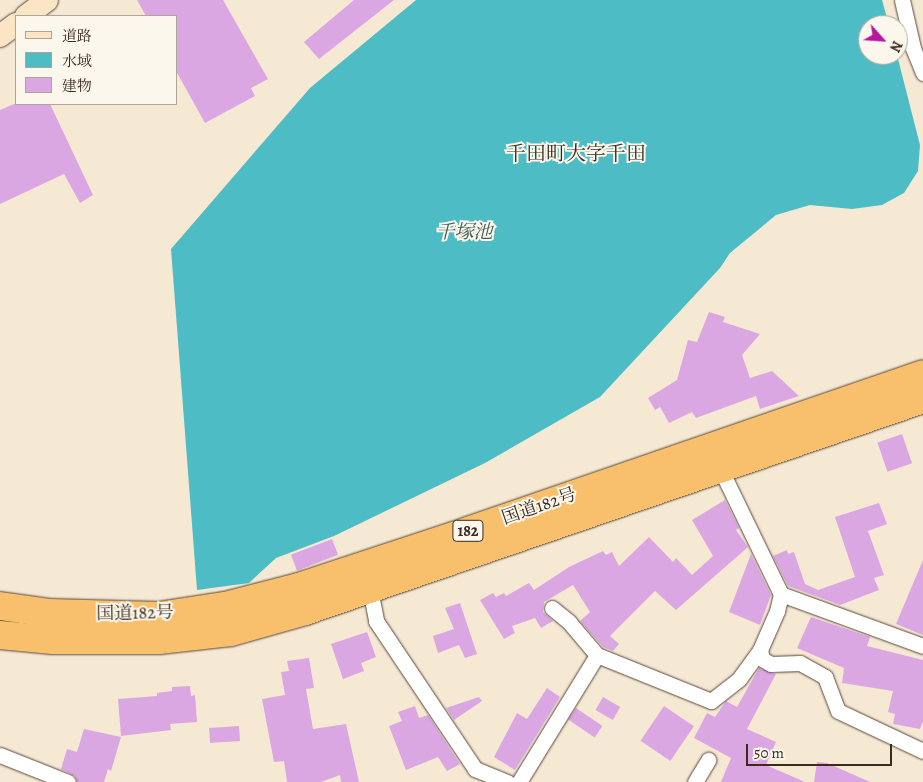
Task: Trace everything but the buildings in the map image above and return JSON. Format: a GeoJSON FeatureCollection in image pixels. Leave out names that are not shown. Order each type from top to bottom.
{"type":"FeatureCollection","features":[{"type":"Feature","properties":{"kind":"highway","name":"国道182号"},"geometry":{"type":"LineString","coordinates":[[0,606],[49,612],[158,616],[225,606],[299,587],[468,531],[923,374]]}},
{"type":"Feature","properties":{"kind":"highway","name":"国道182号"},"geometry":{"type":"LineString","coordinates":[[0,635],[53,640],[159,640],[231,632],[370,589],[923,399]]}},
{"type":"Feature","properties":{"kind":"street"},"geometry":{"type":"LineString","coordinates":[[27,15],[47,0]]}},
{"type":"Feature","properties":{"kind":"street"},"geometry":{"type":"LineString","coordinates":[[902,0],[913,48],[923,73]]}},
{"type":"Feature","properties":{"kind":"street"},"geometry":{"type":"LineString","coordinates":[[0,36],[15,25]]}},
{"type":"Feature","properties":{"kind":"street"},"geometry":{"type":"LineString","coordinates":[[552,608],[570,622],[598,655],[711,701],[739,679],[760,650],[778,611],[781,594],[720,468]]}},
{"type":"Feature","properties":{"kind":"street"},"geometry":{"type":"LineString","coordinates":[[370,589],[376,621],[475,769],[507,782]]}},
{"type":"Feature","properties":{"kind":"street"},"geometry":{"type":"LineString","coordinates":[[781,594],[923,646]]}},
{"type":"Feature","properties":{"kind":"street"},"geometry":{"type":"LineString","coordinates":[[760,650],[762,659],[771,664],[800,663],[825,677],[838,711],[923,752]]}},
{"type":"Feature","properties":{"kind":"street"},"geometry":{"type":"LineString","coordinates":[[518,782],[598,655]]}},
{"type":"Feature","properties":{"kind":"street"},"geometry":{"type":"LineString","coordinates":[[0,755],[68,782]]}},
{"type":"Feature","properties":{"kind":"street"},"geometry":{"type":"LineString","coordinates":[[695,782],[708,760]]}},
{"type":"Feature","properties":{"kind":"water","name":"千塚池"},"geometry":{"type":"Polygon","coordinates":[[[416,0],[882,0],[886,15],[858,15],[858,65],[900,65],[920,145],[918,171],[904,193],[882,205],[852,209],[810,205],[776,215],[730,253],[720,268],[600,397],[485,463],[334,536],[276,558],[249,583],[197,590],[171,249],[310,88],[416,0]]]}},
{"type":"Feature","properties":{"kind":"district","name":"千田町大字千田"},"geometry":{"type":"Point","coordinates":[576,153]}}]}
